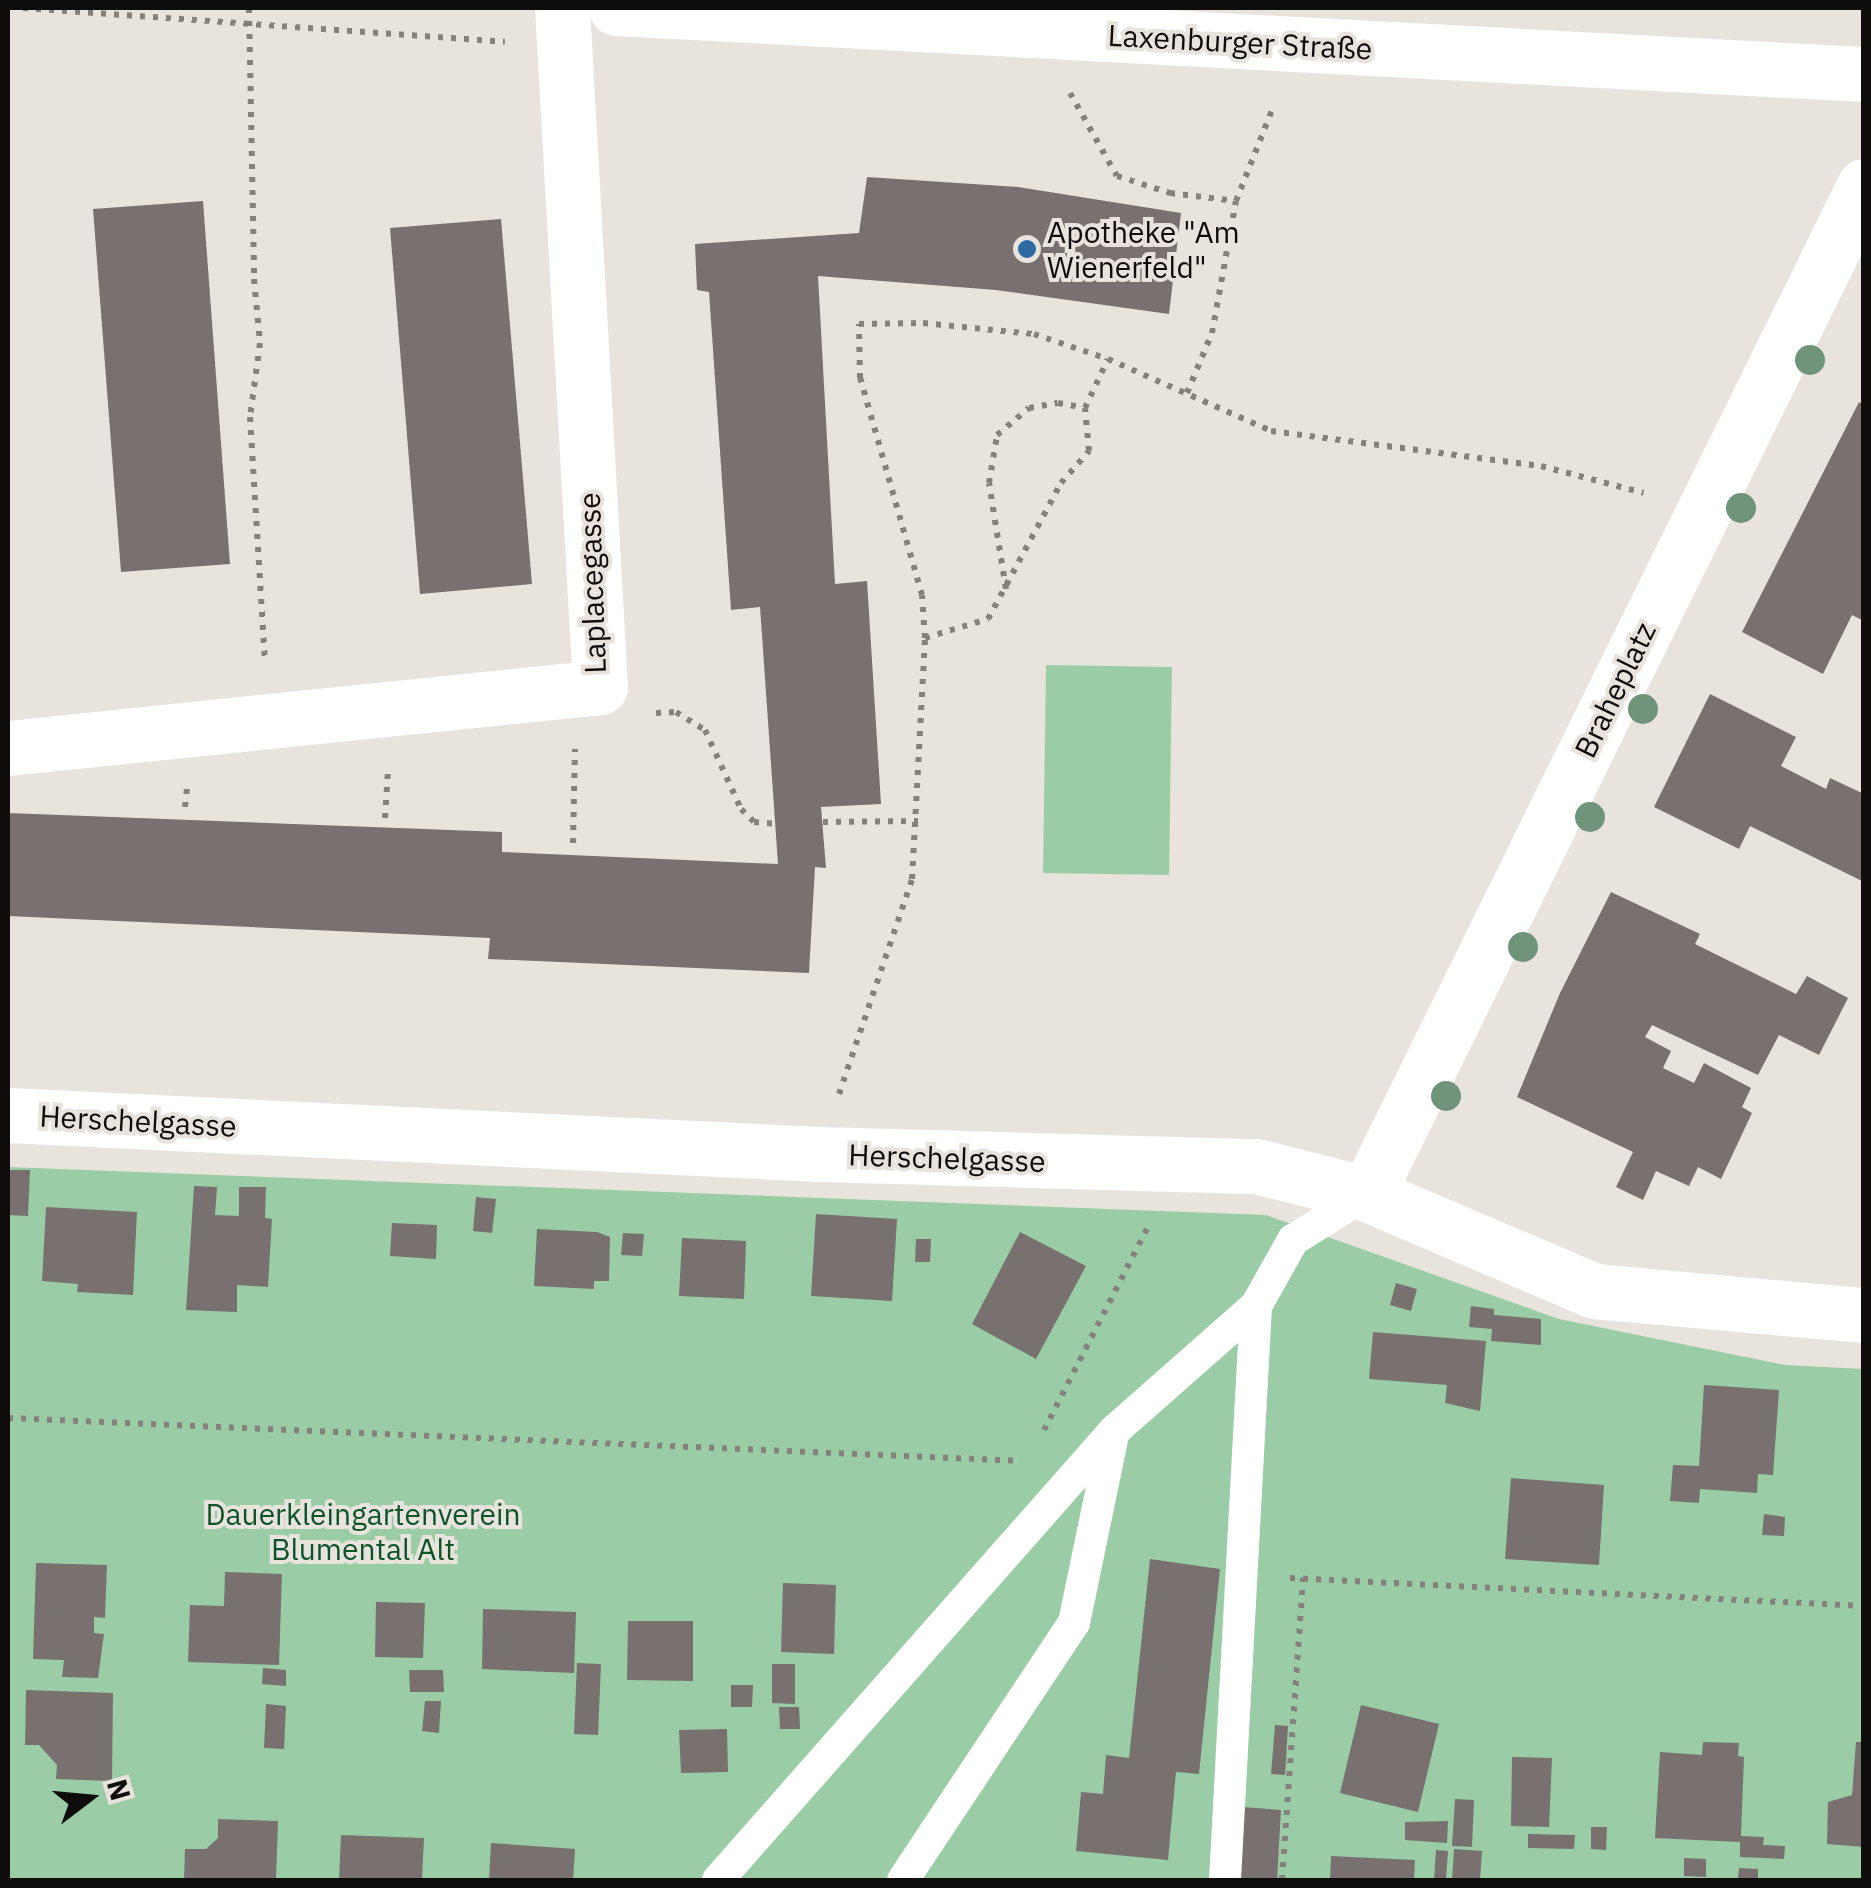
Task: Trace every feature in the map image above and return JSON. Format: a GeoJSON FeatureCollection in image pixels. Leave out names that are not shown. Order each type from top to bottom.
{"type":"FeatureCollection","features":[{"type":"Feature","properties":{"kind":"street","name":"Laplacegasse"},"geometry":{"type":"LineString","coordinates":[[8,748],[588,688],[562,8]]}},
{"type":"Feature","properties":{"kind":"street","name":"Laxenburger Straße"},"geometry":{"type":"LineString","coordinates":[[616,8],[1864,74]]}},
{"type":"Feature","properties":{"kind":"street","name":"Braheplatz"},"geometry":{"type":"LineString","coordinates":[[1368,1194],[1864,186]]}},
{"type":"Feature","properties":{"kind":"street","name":"Herschelgasse"},"geometry":{"type":"LineString","coordinates":[[8,1115],[819,1154],[1256,1166],[1368,1194],[1594,1291],[1864,1315]]}},
{"type":"Feature","properties":{"kind":"lane"},"geometry":{"type":"LineString","coordinates":[[718,1880],[1114,1431],[1256,1306],[1294,1240],[1368,1194]]}},
{"type":"Feature","properties":{"kind":"lane"},"geometry":{"type":"LineString","coordinates":[[1225,1880],[1256,1306]]}},
{"type":"Feature","properties":{"kind":"lane"},"geometry":{"type":"LineString","coordinates":[[903,1880],[1074,1623],[1114,1431]]}},
{"type":"Feature","properties":{"kind":"path"},"geometry":{"type":"LineString","coordinates":[[249,8],[254,279],[260,343],[250,417],[269,721]]}},
{"type":"Feature","properties":{"kind":"path"},"geometry":{"type":"LineString","coordinates":[[1060,32],[1069,91],[1117,176],[1170,192],[1236,200]]}},
{"type":"Feature","properties":{"kind":"path"},"geometry":{"type":"LineString","coordinates":[[1187,393],[1212,333],[1236,200],[1274,104],[1283,45]]}},
{"type":"Feature","properties":{"kind":"path"},"geometry":{"type":"LineString","coordinates":[[819,1154],[912,879],[918,821],[925,638],[922,595],[860,378],[859,324],[923,323],[1034,334],[1108,359],[1271,431],[1540,466],[1638,490],[1698,522]]}},
{"type":"Feature","properties":{"kind":"path"},"geometry":{"type":"LineString","coordinates":[[925,638],[988,619],[1061,483],[1090,451],[1085,408],[1108,359]]}},
{"type":"Feature","properties":{"kind":"path"},"geometry":{"type":"LineString","coordinates":[[1006,590],[989,484],[998,434],[1029,408],[1058,403],[1085,408]]}},
{"type":"Feature","properties":{"kind":"path"},"geometry":{"type":"LineString","coordinates":[[588,688],[609,715],[676,712],[705,730],[741,809],[754,822],[774,824]]}},
{"type":"Feature","properties":{"kind":"path"},"geometry":{"type":"LineString","coordinates":[[573,842],[588,688]]}},
{"type":"Feature","properties":{"kind":"path"},"geometry":{"type":"LineString","coordinates":[[823,822],[918,821]]}},
{"type":"Feature","properties":{"kind":"path"},"geometry":{"type":"LineString","coordinates":[[1037,1444],[1180,1164]]}},
{"type":"Feature","properties":{"kind":"path"},"geometry":{"type":"LineString","coordinates":[[8,1418],[1028,1462]]}},
{"type":"Feature","properties":{"kind":"path"},"geometry":{"type":"LineString","coordinates":[[1282,1880],[1303,1578]]}},
{"type":"Feature","properties":{"kind":"path"},"geometry":{"type":"LineString","coordinates":[[1244,1580],[1303,1578],[1864,1606]]}},
{"type":"Feature","properties":{"kind":"green space"},"geometry":{"type":"Polygon","coordinates":[[[1046,665],[1172,667],[1169,875],[1043,873],[1046,665]]]}},
{"type":"Feature","properties":{"kind":"green space","name":"Dauerkleingartenverein Blumental Alt"},"geometry":{"type":"Polygon","coordinates":[[[8,1167],[1266,1215],[1559,1319],[1785,1365],[1863,1369],[1863,1880],[8,1880],[8,1167]]]}},
{"type":"Feature","properties":{"kind":"building"},"geometry":{"type":"Polygon","coordinates":[[[867,177],[1018,187],[1181,213],[1169,314],[996,290],[818,276],[835,584],[867,581],[881,804],[821,807],[826,868],[815,867],[809,973],[488,959],[490,938],[8,916],[8,813],[502,832],[502,852],[778,864],[760,607],[731,610],[709,292],[697,290],[695,244],[859,233],[867,177]]]}},
{"type":"Feature","properties":{"kind":"building"},"geometry":{"type":"Polygon","coordinates":[[[203,201],[230,564],[121,572],[93,209],[203,201]]]}},
{"type":"Feature","properties":{"kind":"building"},"geometry":{"type":"Polygon","coordinates":[[[501,219],[532,584],[420,594],[390,228],[501,219]]]}},
{"type":"Feature","properties":{"kind":"building"},"geometry":{"type":"Polygon","coordinates":[[[1859,402],[1864,405],[1864,621],[1852,615],[1823,674],[1742,632],[1859,402]]]}},
{"type":"Feature","properties":{"kind":"building"},"geometry":{"type":"Polygon","coordinates":[[[1710,694],[1796,737],[1781,766],[1826,789],[1830,778],[1864,794],[1862,881],[1750,826],[1739,849],[1654,807],[1710,694]]]}},
{"type":"Feature","properties":{"kind":"building"},"geometry":{"type":"Polygon","coordinates":[[[1611,892],[1700,934],[1695,944],[1796,994],[1807,976],[1848,998],[1819,1055],[1779,1035],[1758,1075],[1652,1025],[1645,1037],[1671,1051],[1663,1068],[1694,1083],[1704,1063],[1751,1088],[1742,1107],[1752,1113],[1721,1179],[1698,1167],[1689,1186],[1656,1171],[1643,1200],[1616,1187],[1633,1152],[1517,1097],[1560,993],[1611,892]]]}},
{"type":"Feature","properties":{"kind":"building"},"geometry":{"type":"Polygon","coordinates":[[[8,1170],[30,1170],[28,1216],[8,1215],[8,1170]]]}},
{"type":"Feature","properties":{"kind":"building"},"geometry":{"type":"Polygon","coordinates":[[[194,1186],[217,1187],[215,1215],[239,1216],[239,1187],[266,1187],[265,1218],[272,1219],[268,1287],[237,1285],[237,1312],[186,1310],[194,1186]]]}},
{"type":"Feature","properties":{"kind":"building"},"geometry":{"type":"Polygon","coordinates":[[[476,1197],[496,1199],[492,1233],[473,1231],[476,1197]]]}},
{"type":"Feature","properties":{"kind":"building"},"geometry":{"type":"Polygon","coordinates":[[[46,1207],[137,1212],[133,1295],[77,1292],[78,1284],[42,1281],[46,1207]]]}},
{"type":"Feature","properties":{"kind":"building"},"geometry":{"type":"Polygon","coordinates":[[[816,1214],[897,1219],[892,1301],[811,1296],[816,1214]]]}},
{"type":"Feature","properties":{"kind":"building"},"geometry":{"type":"Polygon","coordinates":[[[392,1223],[437,1225],[436,1259],[390,1256],[392,1223]]]}},
{"type":"Feature","properties":{"kind":"building"},"geometry":{"type":"Polygon","coordinates":[[[537,1229],[597,1232],[610,1237],[609,1281],[594,1281],[594,1289],[534,1286],[537,1229]]]}},
{"type":"Feature","properties":{"kind":"building"},"geometry":{"type":"Polygon","coordinates":[[[1020,1232],[1086,1266],[1036,1359],[972,1324],[1020,1232]]]}},
{"type":"Feature","properties":{"kind":"building"},"geometry":{"type":"Polygon","coordinates":[[[623,1233],[644,1234],[642,1256],[621,1255],[623,1233]]]}},
{"type":"Feature","properties":{"kind":"building"},"geometry":{"type":"Polygon","coordinates":[[[682,1238],[746,1241],[744,1299],[679,1296],[682,1238]]]}},
{"type":"Feature","properties":{"kind":"building"},"geometry":{"type":"Polygon","coordinates":[[[916,1239],[931,1239],[930,1262],[915,1262],[916,1239]]]}},
{"type":"Feature","properties":{"kind":"building"},"geometry":{"type":"Polygon","coordinates":[[[1396,1283],[1417,1289],[1411,1311],[1390,1305],[1396,1283]]]}},
{"type":"Feature","properties":{"kind":"building"},"geometry":{"type":"Polygon","coordinates":[[[1471,1306],[1494,1309],[1494,1315],[1541,1319],[1541,1345],[1491,1341],[1492,1329],[1469,1327],[1471,1306]]]}},
{"type":"Feature","properties":{"kind":"building"},"geometry":{"type":"Polygon","coordinates":[[[1373,1332],[1486,1341],[1480,1411],[1445,1403],[1447,1385],[1369,1379],[1373,1332]]]}},
{"type":"Feature","properties":{"kind":"building"},"geometry":{"type":"Polygon","coordinates":[[[1704,1385],[1779,1390],[1773,1475],[1758,1474],[1757,1493],[1700,1489],[1699,1503],[1670,1501],[1673,1465],[1699,1466],[1704,1385]]]}},
{"type":"Feature","properties":{"kind":"building"},"geometry":{"type":"Polygon","coordinates":[[[1511,1478],[1604,1485],[1599,1565],[1505,1559],[1511,1478]]]}},
{"type":"Feature","properties":{"kind":"building"},"geometry":{"type":"Polygon","coordinates":[[[1764,1514],[1785,1517],[1784,1536],[1762,1535],[1764,1514]]]}},
{"type":"Feature","properties":{"kind":"building"},"geometry":{"type":"Polygon","coordinates":[[[1150,1559],[1220,1569],[1199,1774],[1176,1772],[1168,1860],[1076,1851],[1081,1792],[1103,1794],[1106,1755],[1129,1758],[1150,1559]]]}},
{"type":"Feature","properties":{"kind":"building"},"geometry":{"type":"Polygon","coordinates":[[[36,1563],[107,1565],[105,1618],[94,1617],[94,1633],[104,1634],[98,1678],[62,1677],[64,1660],[33,1659],[36,1563]]]}},
{"type":"Feature","properties":{"kind":"building"},"geometry":{"type":"Polygon","coordinates":[[[225,1572],[282,1574],[279,1665],[188,1662],[190,1605],[224,1606],[225,1572]]]}},
{"type":"Feature","properties":{"kind":"building"},"geometry":{"type":"Polygon","coordinates":[[[783,1583],[836,1585],[834,1654],[781,1652],[783,1583]]]}},
{"type":"Feature","properties":{"kind":"building"},"geometry":{"type":"Polygon","coordinates":[[[376,1602],[425,1603],[423,1658],[375,1657],[376,1602]]]}},
{"type":"Feature","properties":{"kind":"building"},"geometry":{"type":"Polygon","coordinates":[[[483,1609],[576,1612],[574,1673],[482,1669],[483,1609]]]}},
{"type":"Feature","properties":{"kind":"building"},"geometry":{"type":"Polygon","coordinates":[[[628,1621],[693,1621],[693,1681],[627,1680],[628,1621]]]}},
{"type":"Feature","properties":{"kind":"building"},"geometry":{"type":"Polygon","coordinates":[[[577,1663],[601,1664],[598,1735],[574,1734],[577,1663]]]}},
{"type":"Feature","properties":{"kind":"building"},"geometry":{"type":"Polygon","coordinates":[[[772,1664],[795,1664],[795,1704],[772,1703],[772,1664]]]}},
{"type":"Feature","properties":{"kind":"building"},"geometry":{"type":"Polygon","coordinates":[[[263,1668],[286,1670],[286,1686],[262,1684],[263,1668]]]}},
{"type":"Feature","properties":{"kind":"building"},"geometry":{"type":"Polygon","coordinates":[[[409,1670],[443,1670],[444,1692],[410,1692],[409,1670]]]}},
{"type":"Feature","properties":{"kind":"building"},"geometry":{"type":"Polygon","coordinates":[[[731,1685],[753,1685],[752,1707],[731,1707],[731,1685]]]}},
{"type":"Feature","properties":{"kind":"building"},"geometry":{"type":"Polygon","coordinates":[[[26,1690],[113,1693],[112,1781],[56,1779],[57,1765],[39,1745],[25,1745],[26,1690]]]}},
{"type":"Feature","properties":{"kind":"building"},"geometry":{"type":"Polygon","coordinates":[[[425,1701],[441,1701],[439,1733],[422,1731],[425,1701]]]}},
{"type":"Feature","properties":{"kind":"building"},"geometry":{"type":"Polygon","coordinates":[[[266,1704],[286,1706],[284,1749],[264,1748],[266,1704]]]}},
{"type":"Feature","properties":{"kind":"building"},"geometry":{"type":"Polygon","coordinates":[[[1361,1705],[1439,1724],[1418,1812],[1340,1793],[1361,1705]]]}},
{"type":"Feature","properties":{"kind":"building"},"geometry":{"type":"Polygon","coordinates":[[[779,1707],[799,1707],[800,1729],[780,1729],[779,1707]]]}},
{"type":"Feature","properties":{"kind":"building"},"geometry":{"type":"Polygon","coordinates":[[[1275,1725],[1288,1726],[1285,1775],[1271,1774],[1275,1725]]]}},
{"type":"Feature","properties":{"kind":"building"},"geometry":{"type":"Polygon","coordinates":[[[727,1729],[728,1772],[681,1773],[679,1730],[727,1729]]]}},
{"type":"Feature","properties":{"kind":"building"},"geometry":{"type":"Polygon","coordinates":[[[1703,1742],[1739,1743],[1738,1756],[1744,1757],[1741,1836],[1764,1837],[1763,1845],[1785,1846],[1784,1859],[1740,1857],[1740,1842],[1655,1838],[1660,1752],[1702,1755],[1703,1742]]]}},
{"type":"Feature","properties":{"kind":"building"},"geometry":{"type":"Polygon","coordinates":[[[1856,1742],[1864,1742],[1864,1847],[1827,1844],[1828,1802],[1852,1795],[1856,1742]]]}},
{"type":"Feature","properties":{"kind":"building"},"geometry":{"type":"Polygon","coordinates":[[[1512,1757],[1552,1758],[1549,1827],[1511,1826],[1512,1757]]]}},
{"type":"Feature","properties":{"kind":"building"},"geometry":{"type":"Polygon","coordinates":[[[1455,1799],[1474,1800],[1472,1847],[1452,1846],[1455,1799]]]}},
{"type":"Feature","properties":{"kind":"building"},"geometry":{"type":"Polygon","coordinates":[[[1243,1807],[1281,1810],[1277,1880],[1237,1880],[1243,1807]]]}},
{"type":"Feature","properties":{"kind":"building"},"geometry":{"type":"Polygon","coordinates":[[[218,1819],[278,1821],[276,1880],[184,1880],[185,1849],[206,1849],[218,1838],[218,1819]]]}},
{"type":"Feature","properties":{"kind":"building"},"geometry":{"type":"Polygon","coordinates":[[[1448,1821],[1447,1843],[1405,1840],[1405,1822],[1448,1821]]]}},
{"type":"Feature","properties":{"kind":"building"},"geometry":{"type":"Polygon","coordinates":[[[1591,1827],[1607,1827],[1606,1850],[1591,1849],[1591,1827]]]}},
{"type":"Feature","properties":{"kind":"building"},"geometry":{"type":"Polygon","coordinates":[[[1528,1834],[1575,1835],[1574,1849],[1528,1848],[1528,1834]]]}},
{"type":"Feature","properties":{"kind":"building"},"geometry":{"type":"Polygon","coordinates":[[[341,1835],[424,1838],[422,1880],[339,1880],[341,1835]]]}},
{"type":"Feature","properties":{"kind":"building"},"geometry":{"type":"Polygon","coordinates":[[[491,1843],[575,1849],[573,1880],[489,1880],[491,1843]]]}},
{"type":"Feature","properties":{"kind":"building"},"geometry":{"type":"Polygon","coordinates":[[[1454,1849],[1482,1851],[1480,1880],[1452,1880],[1454,1849]]]}},
{"type":"Feature","properties":{"kind":"building"},"geometry":{"type":"Polygon","coordinates":[[[1436,1850],[1448,1851],[1446,1880],[1434,1880],[1436,1850]]]}},
{"type":"Feature","properties":{"kind":"building"},"geometry":{"type":"Polygon","coordinates":[[[1331,1856],[1415,1860],[1414,1880],[1330,1880],[1331,1856]]]}},
{"type":"Feature","properties":{"kind":"building"},"geometry":{"type":"Polygon","coordinates":[[[1684,1858],[1706,1859],[1706,1877],[1684,1876],[1684,1858]]]}},
{"type":"Feature","properties":{"kind":"building"},"geometry":{"type":"Polygon","coordinates":[[[1739,1868],[1758,1869],[1758,1880],[1738,1880],[1739,1868]]]}},
{"type":"Feature","properties":{"kind":"place","name":"Apotheke \"Am Wienerfeld\""},"geometry":{"type":"Point","coordinates":[1027,249]}}]}
